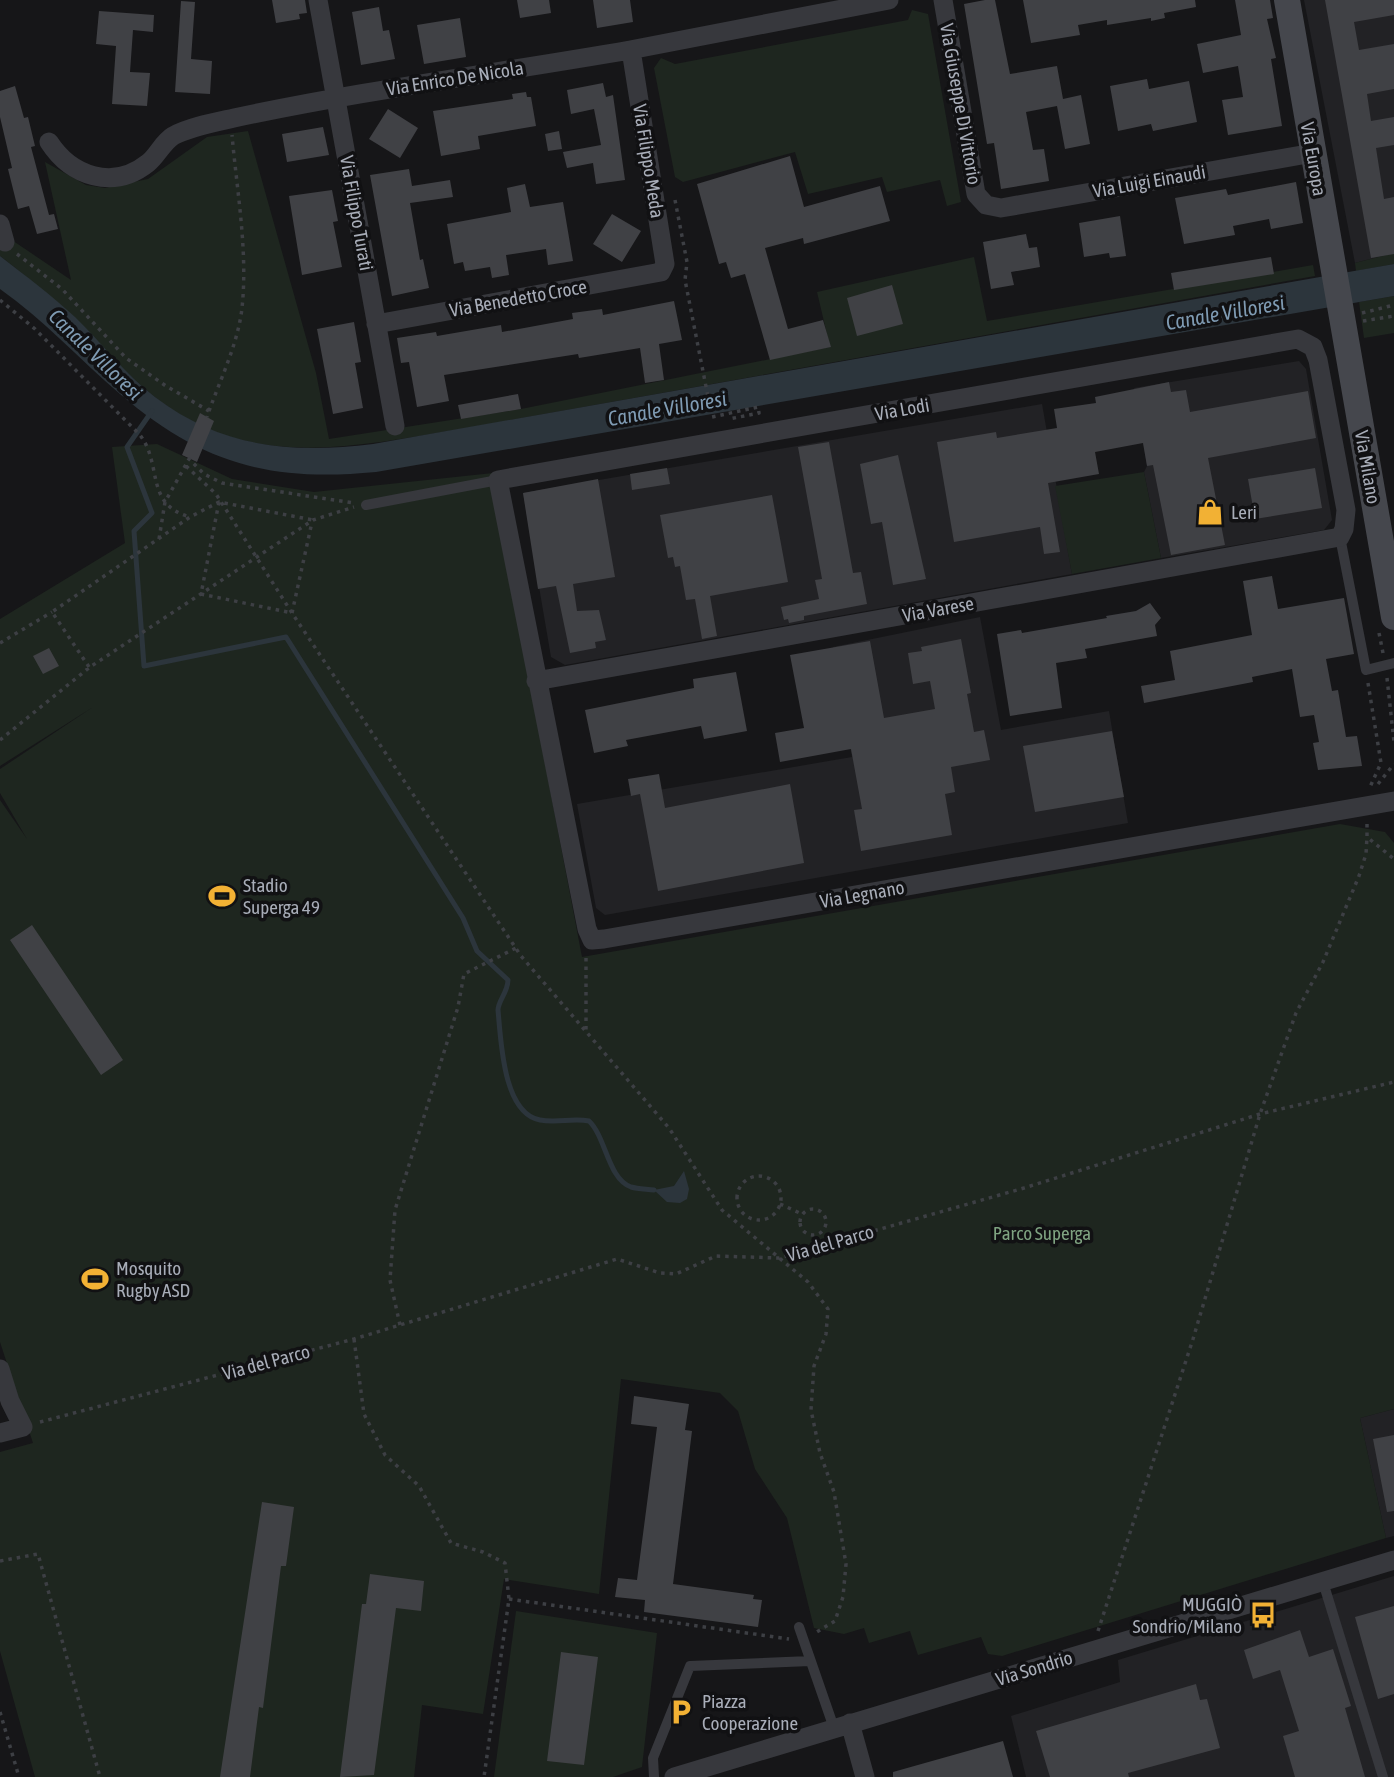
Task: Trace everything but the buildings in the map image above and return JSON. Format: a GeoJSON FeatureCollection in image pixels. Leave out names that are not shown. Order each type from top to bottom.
{"type":"FeatureCollection","features":[{"type":"Feature","properties":{"kind":"street","name":"Via Filippo Turati"},"geometry":{"type":"LineString","coordinates":[[318,0],[395,426]]}},
{"type":"Feature","properties":{"kind":"street","name":"Via Enrico De Nicola"},"geometry":{"type":"LineString","coordinates":[[49,142],[72,168],[85,175],[104,178],[123,175],[147,164],[173,136],[230,119],[337,98],[632,50],[823,6],[889,0]]}},
{"type":"Feature","properties":{"kind":"street","name":"Via Giuseppe Di Vittorio"},"geometry":{"type":"LineString","coordinates":[[943,0],[976,194],[986,205]]}},
{"type":"Feature","properties":{"kind":"street","name":"Via Europa"},"geometry":{"type":"LineString","coordinates":[[1287,0],[1342,319]]}},
{"type":"Feature","properties":{"kind":"street","name":"Via Filippo Meda"},"geometry":{"type":"LineString","coordinates":[[632,50],[665,264],[661,272]]}},
{"type":"Feature","properties":{"kind":"street","name":"Via Luigi Einaudi"},"geometry":{"type":"LineString","coordinates":[[986,205],[1001,208],[1313,153]]}},
{"type":"Feature","properties":{"kind":"street","name":"Via Benedetto Croce"},"geometry":{"type":"LineString","coordinates":[[376,324],[661,272]]}},
{"type":"Feature","properties":{"kind":"street","name":"Via Milano"},"geometry":{"type":"LineString","coordinates":[[1342,319],[1386,527],[1394,617]]}},
{"type":"Feature","properties":{"kind":"street","name":"Via Lodi"},"geometry":{"type":"LineString","coordinates":[[498,480],[1298,339],[1313,347],[1318,360],[1346,510],[1344,529],[1339,537]]}},
{"type":"Feature","properties":{"kind":"street"},"geometry":{"type":"LineString","coordinates":[[498,480],[536,681],[587,929],[592,940]]}},
{"type":"Feature","properties":{"kind":"street","name":"Via Varese"},"geometry":{"type":"LineString","coordinates":[[536,681],[1339,537]]}},
{"type":"Feature","properties":{"kind":"street","name":"Via Legnano"},"geometry":{"type":"LineString","coordinates":[[592,940],[1394,801]]}},
{"type":"Feature","properties":{"kind":"street"},"geometry":{"type":"LineString","coordinates":[[0,1369],[10,1401],[23,1427],[0,1433]]}},
{"type":"Feature","properties":{"kind":"street","name":"Via Sondrio"},"geometry":{"type":"LineString","coordinates":[[674,1777],[1394,1560]]}},
{"type":"Feature","properties":{"kind":"street"},"geometry":{"type":"LineString","coordinates":[[842,1726],[865,1777]]}},
{"type":"Feature","properties":{"kind":"lane"},"geometry":{"type":"LineString","coordinates":[[366,505],[498,480]]}},
{"type":"Feature","properties":{"kind":"lane"},"geometry":{"type":"LineString","coordinates":[[1339,537],[1366,670],[1390,665]]}},
{"type":"Feature","properties":{"kind":"lane"},"geometry":{"type":"LineString","coordinates":[[1323,1582],[1383,1777]]}},
{"type":"Feature","properties":{"kind":"lane"},"geometry":{"type":"LineString","coordinates":[[799,1627],[810,1661],[842,1726]]}},
{"type":"Feature","properties":{"kind":"lane"},"geometry":{"type":"LineString","coordinates":[[654,1777],[653,1758],[690,1666],[810,1661]]}},
{"type":"Feature","properties":{"kind":"path"},"geometry":{"type":"LineString","coordinates":[[207,417],[233,345],[242,310],[244,267],[230,119]]}},
{"type":"Feature","properties":{"kind":"path"},"geometry":{"type":"LineString","coordinates":[[2,233],[62,289],[126,358],[209,411]]}},
{"type":"Feature","properties":{"kind":"path"},"geometry":{"type":"LineString","coordinates":[[0,300],[35,329],[140,435],[148,448],[156,484],[165,502],[174,511],[190,517]]}},
{"type":"Feature","properties":{"kind":"path"},"geometry":{"type":"LineString","coordinates":[[1342,319],[1394,316]]}},
{"type":"Feature","properties":{"kind":"path"},"geometry":{"type":"LineString","coordinates":[[707,385],[712,417],[758,407],[759,413],[707,423]]}},
{"type":"Feature","properties":{"kind":"path"},"geometry":{"type":"LineString","coordinates":[[159,539],[165,502],[190,459],[204,474],[222,482],[366,505]]}},
{"type":"Feature","properties":{"kind":"path"},"geometry":{"type":"LineString","coordinates":[[186,466],[216,494],[292,613],[516,948],[586,1034],[669,1128],[722,1210],[808,1282],[828,1310],[826,1334],[814,1366],[811,1410],[820,1453],[834,1492],[846,1564],[843,1597],[835,1621],[802,1641],[509,1599]]}},
{"type":"Feature","properties":{"kind":"path"},"geometry":{"type":"LineString","coordinates":[[201,594],[219,502]]}},
{"type":"Feature","properties":{"kind":"path"},"geometry":{"type":"LineString","coordinates":[[0,643],[52,612],[190,517],[219,502],[313,520]]}},
{"type":"Feature","properties":{"kind":"path"},"geometry":{"type":"LineString","coordinates":[[0,740],[90,667],[313,520],[366,505]]}},
{"type":"Feature","properties":{"kind":"path"},"geometry":{"type":"LineString","coordinates":[[292,613],[313,520]]}},
{"type":"Feature","properties":{"kind":"path"},"geometry":{"type":"LineString","coordinates":[[201,594],[292,613]]}},
{"type":"Feature","properties":{"kind":"path"},"geometry":{"type":"LineString","coordinates":[[52,612],[90,667]]}},
{"type":"Feature","properties":{"kind":"path"},"geometry":{"type":"LineString","coordinates":[[1390,665],[1394,742]]}},
{"type":"Feature","properties":{"kind":"path"},"geometry":{"type":"LineString","coordinates":[[1366,670],[1381,763],[1366,796]]}},
{"type":"Feature","properties":{"kind":"path"},"geometry":{"type":"LineString","coordinates":[[1100,1632],[1097,1630],[1193,1339],[1260,1114],[1296,1013],[1323,962],[1359,876],[1366,854],[1367,838]]}},
{"type":"Feature","properties":{"kind":"path"},"geometry":{"type":"LineString","coordinates":[[586,1034],[589,1007],[586,950],[592,940]]}},
{"type":"Feature","properties":{"kind":"path"},"geometry":{"type":"LineString","coordinates":[[400,1325],[390,1280],[390,1258],[400,1185],[457,1007],[464,974],[516,948]]}},
{"type":"Feature","properties":{"kind":"path","name":"Via del Parco"},"geometry":{"type":"LineString","coordinates":[[23,1427],[354,1339],[617,1259],[660,1273],[676,1274],[716,1256],[779,1258],[1024,1188],[1260,1114],[1394,1082]]}},
{"type":"Feature","properties":{"kind":"path"},"geometry":{"type":"LineString","coordinates":[[733,1219],[740,1210],[738,1189],[741,1183],[762,1175],[775,1183],[781,1196],[780,1204],[765,1219],[751,1219],[740,1210]]}},
{"type":"Feature","properties":{"kind":"path"},"geometry":{"type":"LineString","coordinates":[[780,1204],[802,1214],[814,1209],[825,1216],[826,1224],[819,1234],[810,1236],[803,1231],[799,1223],[802,1214]]}},
{"type":"Feature","properties":{"kind":"path"},"geometry":{"type":"LineString","coordinates":[[819,1234],[824,1245]]}},
{"type":"Feature","properties":{"kind":"path"},"geometry":{"type":"LineString","coordinates":[[354,1339],[365,1414],[385,1455],[419,1486],[451,1543],[483,1552],[505,1563],[509,1599],[484,1777]]}},
{"type":"Feature","properties":{"kind":"path"},"geometry":{"type":"LineString","coordinates":[[0,1561],[38,1554],[100,1777]]}},
{"type":"Feature","properties":{"kind":"path"},"geometry":{"type":"LineString","coordinates":[[0,1713],[19,1777]]}},
{"type":"Feature","properties":{"kind":"shaded area"},"geometry":{"type":"Polygon","coordinates":[[[1304,0],[1394,0],[1394,253],[1355,263],[1304,0]]]}},
{"type":"Feature","properties":{"kind":"shaded area"},"geometry":{"type":"Polygon","coordinates":[[[1299,361],[1306,369],[1332,520],[1324,530],[1161,558],[1144,472],[1147,466],[1134,388],[1299,361]]]}},
{"type":"Feature","properties":{"kind":"shaded area"},"geometry":{"type":"Polygon","coordinates":[[[1042,404],[1072,574],[565,665],[551,657],[523,493],[1042,404]]]}},
{"type":"Feature","properties":{"kind":"shaded area"},"geometry":{"type":"Polygon","coordinates":[[[980,617],[1001,730],[1109,711],[1128,823],[605,915],[596,908],[577,804],[852,757],[833,647],[980,617]]]}},
{"type":"Feature","properties":{"kind":"shaded area"},"geometry":{"type":"Polygon","coordinates":[[[1394,1409],[1394,1536],[1386,1538],[1360,1418],[1394,1409]]]}},
{"type":"Feature","properties":{"kind":"shaded area"},"geometry":{"type":"Polygon","coordinates":[[[1394,1576],[1394,1777],[1026,1777],[1011,1716],[1120,1682],[1118,1660],[1394,1576]]]}},
{"type":"Feature","properties":{"kind":"green space"},"geometry":{"type":"Polygon","coordinates":[[[912,10],[928,14],[961,202],[947,206],[940,180],[887,192],[882,177],[808,194],[795,152],[683,182],[675,177],[654,68],[661,58],[675,64],[908,20],[912,10]]]}},
{"type":"Feature","properties":{"kind":"green space"},"geometry":{"type":"Polygon","coordinates":[[[248,131],[316,373],[329,439],[521,409],[830,347],[817,292],[974,257],[987,321],[1313,265],[1315,276],[373,443],[289,447],[249,442],[210,430],[172,409],[134,379],[53,300],[0,256],[0,232],[71,280],[45,162],[86,185],[105,188],[148,179],[207,137],[248,131]]]}},
{"type":"Feature","properties":{"kind":"green space"},"geometry":{"type":"Polygon","coordinates":[[[1394,253],[1394,264],[1356,271],[1355,263],[1394,253]]]}},
{"type":"Feature","properties":{"kind":"green space"},"geometry":{"type":"Polygon","coordinates":[[[1394,296],[1394,333],[1364,338],[1359,302],[1394,296]]]}},
{"type":"Feature","properties":{"kind":"green space","name":"Parco Superga"},"geometry":{"type":"Polygon","coordinates":[[[157,444],[232,479],[314,492],[493,473],[496,506],[582,957],[1340,824],[1385,832],[1394,843],[1394,1409],[1360,1418],[1386,1538],[1002,1656],[988,1654],[981,1637],[918,1655],[910,1631],[869,1643],[864,1628],[844,1634],[814,1628],[787,1518],[755,1469],[738,1411],[720,1393],[621,1379],[599,1594],[504,1579],[483,1714],[422,1705],[414,1777],[35,1777],[0,1651],[0,1452],[33,1443],[0,1342],[0,800],[27,839],[0,793],[0,769],[93,707],[0,766],[0,619],[125,543],[112,447],[157,444]]]}},
{"type":"Feature","properties":{"kind":"green space"},"geometry":{"type":"Polygon","coordinates":[[[1144,472],[1161,558],[1072,574],[1055,486],[1144,472]]]}},
{"type":"Feature","properties":{"kind":"green space"},"geometry":{"type":"Polygon","coordinates":[[[516,1611],[657,1633],[642,1767],[613,1777],[494,1777],[516,1611]]]}},
{"type":"Feature","properties":{"kind":"water","name":"Canale Villoresi"},"geometry":{"type":"Polygon","coordinates":[[[0,256],[75,317],[144,388],[180,414],[232,437],[286,447],[314,448],[373,444],[1394,264],[1394,296],[376,472],[303,474],[239,463],[209,452],[150,418],[0,289],[0,256]]]}},
{"type":"Feature","properties":{"kind":"water"},"geometry":{"type":"Polygon","coordinates":[[[684,1171],[689,1189],[687,1199],[680,1203],[667,1202],[654,1190],[674,1186],[684,1171]]]}},
{"type":"Feature","properties":{"kind":"waterway"},"geometry":{"type":"LineString","coordinates":[[152,411],[127,447],[152,513],[134,531],[144,666],[286,637],[463,918],[477,951],[508,980],[498,1010],[506,1074],[518,1104],[528,1115],[540,1120],[589,1121],[623,1183],[634,1188],[654,1190]]}},
{"type":"Feature","properties":{"kind":"place","name":"Leri"},"geometry":{"type":"Point","coordinates":[1210,512]}},
{"type":"Feature","properties":{"kind":"place","name":"Stadio Superga 49"},"geometry":{"type":"Point","coordinates":[222,896]}},
{"type":"Feature","properties":{"kind":"place","name":"Mosquito Rugby ASD"},"geometry":{"type":"Point","coordinates":[95,1279]}},
{"type":"Feature","properties":{"kind":"place","name":"MUGGIÒ Sondrio/Milano"},"geometry":{"type":"Point","coordinates":[1263,1615]}},
{"type":"Feature","properties":{"kind":"place","name":"Piazza Cooperazione"},"geometry":{"type":"Point","coordinates":[681,1712]}}]}
